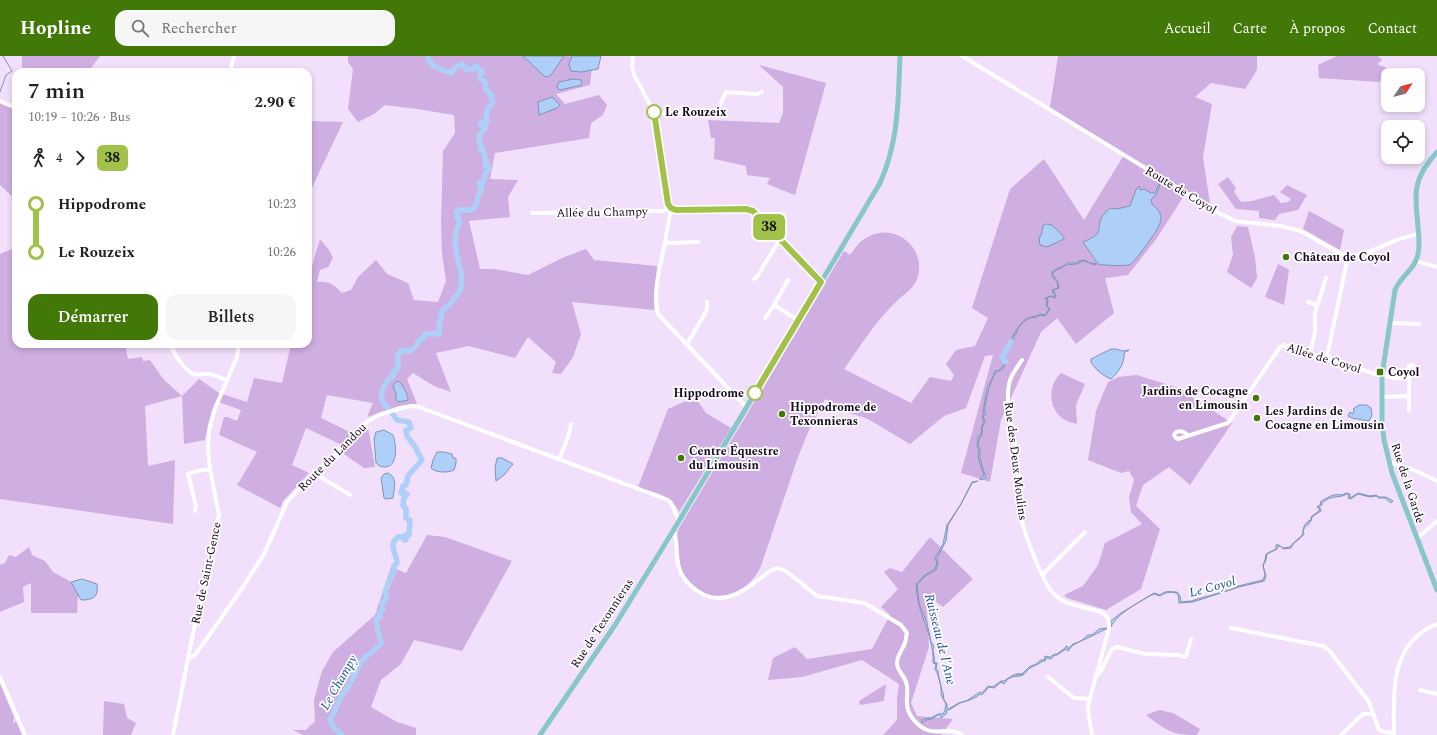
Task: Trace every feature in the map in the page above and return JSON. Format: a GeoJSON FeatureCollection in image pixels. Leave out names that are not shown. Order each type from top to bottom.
{"type":"FeatureCollection","features":[{"type":"Feature","properties":{"kind":"main road","name":"Rue de Texonnieras"},"geometry":{"type":"LineString","coordinates":[[540,735],[615,625],[673,531],[880,183],[890,159],[898,117],[900,56]]}},
{"type":"Feature","properties":{"kind":"main road","name":"Rue de la Garde"},"geometry":{"type":"LineString","coordinates":[[1437,152],[1427,164],[1418,180],[1416,207],[1420,247],[1416,261],[1399,282],[1395,290],[1382,376],[1382,422],[1388,461],[1416,539],[1437,590]]}},
{"type":"Feature","properties":{"kind":"street"},"geometry":{"type":"LineString","coordinates":[[231,68],[234,56]]}},
{"type":"Feature","properties":{"kind":"street"},"geometry":{"type":"LineString","coordinates":[[633,56],[632,66],[634,74],[654,114],[668,204],[671,208],[658,272],[656,306],[658,314],[747,408]]}},
{"type":"Feature","properties":{"kind":"street","name":"Route de Coyol"},"geometry":{"type":"LineString","coordinates":[[962,56],[1219,213],[1236,221],[1280,226],[1301,231],[1341,254],[1348,256]]}},
{"type":"Feature","properties":{"kind":"street"},"geometry":{"type":"LineString","coordinates":[[654,114],[677,112],[706,114],[718,110],[726,92],[757,94],[762,92]]}},
{"type":"Feature","properties":{"kind":"street"},"geometry":{"type":"LineString","coordinates":[[0,101],[12,106]]}},
{"type":"Feature","properties":{"kind":"street","name":"Allée du Champy"},"geometry":{"type":"LineString","coordinates":[[532,213],[664,211],[671,208],[676,210],[746,209],[753,211],[821,282]]}},
{"type":"Feature","properties":{"kind":"street"},"geometry":{"type":"LineString","coordinates":[[1329,357],[1328,352],[1348,256],[1367,252],[1399,239],[1419,234]]}},
{"type":"Feature","properties":{"kind":"street"},"geometry":{"type":"LineString","coordinates":[[754,279],[757,278],[780,239]]}},
{"type":"Feature","properties":{"kind":"street"},"geometry":{"type":"LineString","coordinates":[[665,243],[698,242]]}},
{"type":"Feature","properties":{"kind":"street"},"geometry":{"type":"LineString","coordinates":[[1416,261],[1437,267]]}},
{"type":"Feature","properties":{"kind":"street"},"geometry":{"type":"LineString","coordinates":[[1310,353],[1315,332],[1316,313],[1326,278]]}},
{"type":"Feature","properties":{"kind":"street"},"geometry":{"type":"LineString","coordinates":[[765,318],[788,280]]}},
{"type":"Feature","properties":{"kind":"street"},"geometry":{"type":"LineString","coordinates":[[687,344],[707,310],[707,302]]}},
{"type":"Feature","properties":{"kind":"street"},"geometry":{"type":"LineString","coordinates":[[1308,302],[1318,305]]}},
{"type":"Feature","properties":{"kind":"street"},"geometry":{"type":"LineString","coordinates":[[774,304],[798,320]]}},
{"type":"Feature","properties":{"kind":"street"},"geometry":{"type":"LineString","coordinates":[[1390,323],[1419,324]]}},
{"type":"Feature","properties":{"kind":"street","name":"Allée de Coyol"},"geometry":{"type":"LineString","coordinates":[[1188,436],[1228,423],[1280,346],[1284,345],[1324,358],[1329,357],[1333,360],[1382,376],[1409,379]]}},
{"type":"Feature","properties":{"kind":"street"},"geometry":{"type":"LineString","coordinates":[[172,348],[178,358],[192,374],[197,375],[205,373],[227,380]]}},
{"type":"Feature","properties":{"kind":"street","name":"Rue de Saint-Gence"},"geometry":{"type":"LineString","coordinates":[[174,735],[188,659],[219,515],[210,468],[208,432],[214,411],[237,357],[239,348]]}},
{"type":"Feature","properties":{"kind":"street","name":"Rue des Deux Moulins"},"geometry":{"type":"LineString","coordinates":[[1022,360],[1012,373],[1009,382],[1008,397],[1016,448],[1021,515],[1042,575],[1056,596],[1063,601],[1101,612],[1109,619],[1109,627],[1090,699],[1088,715],[1092,735]]}},
{"type":"Feature","properties":{"kind":"street"},"geometry":{"type":"LineString","coordinates":[[1409,410],[1409,366],[1413,365]]}},
{"type":"Feature","properties":{"kind":"street"},"geometry":{"type":"LineString","coordinates":[[1382,397],[1409,396]]}},
{"type":"Feature","properties":{"kind":"street","name":"Route du Landou"},"geometry":{"type":"LineString","coordinates":[[188,659],[195,655],[243,587],[264,554],[284,505],[314,473],[347,444],[361,427],[379,415],[393,410],[412,406],[419,407],[668,500],[671,503],[679,521]]}},
{"type":"Feature","properties":{"kind":"street"},"geometry":{"type":"LineString","coordinates":[[559,459],[570,431],[571,424]]}},
{"type":"Feature","properties":{"kind":"street"},"geometry":{"type":"LineString","coordinates":[[1388,461],[1416,471],[1437,481]]}},
{"type":"Feature","properties":{"kind":"street"},"geometry":{"type":"LineString","coordinates":[[195,511],[196,506],[188,474],[210,468]]}},
{"type":"Feature","properties":{"kind":"street"},"geometry":{"type":"LineString","coordinates":[[314,473],[350,495]]}},
{"type":"Feature","properties":{"kind":"street"},"geometry":{"type":"LineString","coordinates":[[1416,539],[1437,521]]}},
{"type":"Feature","properties":{"kind":"street"},"geometry":{"type":"LineString","coordinates":[[673,531],[676,536],[676,555],[681,574],[690,586],[707,596],[724,598],[735,595],[747,589],[771,570],[778,568],[786,571],[817,596],[864,603],[901,625],[907,634],[906,642],[897,662],[898,668],[906,681],[906,705],[911,716],[926,730],[949,730],[956,731],[962,735]]}},
{"type":"Feature","properties":{"kind":"street"},"geometry":{"type":"LineString","coordinates":[[1042,575],[1085,532]]}},
{"type":"Feature","properties":{"kind":"street"},"geometry":{"type":"LineString","coordinates":[[1231,628],[1323,646],[1329,650],[1369,702],[1379,730],[1395,734],[1397,669],[1403,652],[1417,636],[1428,628],[1437,624]]}},
{"type":"Feature","properties":{"kind":"street"},"geometry":{"type":"LineString","coordinates":[[1095,676],[1101,671],[1112,649],[1118,647],[1145,654],[1180,655],[1184,657],[1186,656],[1191,639]]}},
{"type":"Feature","properties":{"kind":"street"},"geometry":{"type":"LineString","coordinates":[[0,677],[25,735]]}},
{"type":"Feature","properties":{"kind":"street"},"geometry":{"type":"LineString","coordinates":[[1048,677],[1074,698],[1090,699]]}},
{"type":"Feature","properties":{"kind":"street"},"geometry":{"type":"LineString","coordinates":[[1420,690],[1437,694]]}},
{"type":"Feature","properties":{"kind":"street"},"geometry":{"type":"LineString","coordinates":[[1341,735],[1363,714],[1373,714]]}},
{"type":"Feature","properties":{"kind":"shaded area"},"geometry":{"type":"Polygon","coordinates":[[[22,56],[100,56],[91,68],[22,68],[22,56]]]}},
{"type":"Feature","properties":{"kind":"shaded area"},"geometry":{"type":"Polygon","coordinates":[[[348,56],[593,56],[590,85],[556,94],[565,104],[599,95],[607,105],[603,115],[591,123],[589,138],[495,153],[490,179],[518,180],[508,197],[510,217],[469,221],[480,269],[494,269],[528,275],[562,258],[586,249],[594,260],[657,266],[654,310],[572,302],[581,334],[573,357],[561,374],[552,373],[556,362],[528,337],[515,358],[469,346],[436,353],[451,392],[434,386],[413,373],[407,379],[417,404],[399,406],[367,417],[373,403],[327,395],[321,418],[356,435],[364,427],[368,427],[375,467],[364,468],[341,452],[346,447],[306,428],[292,465],[309,473],[283,501],[280,508],[237,485],[257,452],[219,435],[224,417],[237,421],[241,410],[216,401],[208,424],[205,440],[184,444],[182,396],[199,379],[219,393],[247,402],[254,378],[282,383],[290,348],[312,348],[312,266],[320,239],[329,250],[333,258],[328,267],[320,270],[317,282],[331,284],[342,293],[351,290],[358,277],[376,260],[387,274],[408,283],[414,300],[438,302],[446,281],[442,253],[441,223],[443,151],[455,133],[454,115],[385,105],[374,114],[358,122],[348,109],[353,69],[348,62],[348,56]]]}},
{"type":"Feature","properties":{"kind":"shaded area"},"geometry":{"type":"Polygon","coordinates":[[[1058,56],[1257,56],[1257,70],[1245,89],[1211,83],[1195,97],[1212,104],[1203,157],[1210,204],[1187,191],[1157,238],[1128,275],[1105,278],[1114,313],[1076,344],[1057,318],[1041,332],[1001,420],[990,482],[961,473],[993,355],[985,356],[966,408],[944,416],[910,444],[868,419],[847,412],[825,399],[809,430],[798,457],[761,566],[755,577],[747,585],[726,595],[716,596],[705,593],[695,587],[686,578],[679,561],[677,548],[678,530],[844,251],[850,255],[864,239],[874,234],[885,232],[895,234],[904,239],[912,246],[917,254],[919,265],[917,280],[870,332],[844,369],[911,403],[930,377],[951,381],[954,375],[946,364],[956,350],[975,346],[988,318],[972,308],[1010,189],[1044,159],[1084,220],[1124,155],[1050,107],[1058,56]]]}},
{"type":"Feature","properties":{"kind":"shaded area"},"geometry":{"type":"Polygon","coordinates":[[[1337,56],[1378,56],[1382,60],[1377,64],[1387,68],[1381,68],[1381,78],[1379,82],[1319,78],[1318,65],[1337,56]]]}},
{"type":"Feature","properties":{"kind":"shaded area"},"geometry":{"type":"Polygon","coordinates":[[[759,65],[826,83],[795,195],[767,184],[770,178],[747,175],[746,166],[714,159],[715,138],[711,138],[708,120],[779,123],[783,113],[783,87],[759,65]]]}},
{"type":"Feature","properties":{"kind":"shaded area"},"geometry":{"type":"Polygon","coordinates":[[[0,103],[10,107],[12,105],[12,196],[0,185],[0,103]]]}},
{"type":"Feature","properties":{"kind":"shaded area"},"geometry":{"type":"Polygon","coordinates":[[[312,121],[343,122],[312,188],[312,121]]]}},
{"type":"Feature","properties":{"kind":"shaded area"},"geometry":{"type":"Polygon","coordinates":[[[1228,177],[1236,188],[1234,192],[1241,202],[1252,201],[1274,195],[1281,203],[1288,202],[1291,199],[1280,192],[1287,185],[1307,195],[1298,210],[1279,214],[1275,220],[1259,218],[1259,211],[1236,209],[1218,184],[1228,177]]]}},
{"type":"Feature","properties":{"kind":"shaded area"},"geometry":{"type":"Polygon","coordinates":[[[1309,211],[1344,230],[1340,250],[1303,229],[1309,211]]]}},
{"type":"Feature","properties":{"kind":"shaded area"},"geometry":{"type":"Polygon","coordinates":[[[1237,226],[1248,227],[1255,257],[1257,278],[1251,288],[1227,272],[1233,255],[1231,237],[1237,226]]]}},
{"type":"Feature","properties":{"kind":"shaded area"},"geometry":{"type":"Polygon","coordinates":[[[12,249],[12,348],[126,348],[128,359],[142,357],[143,361],[150,360],[164,380],[182,396],[145,406],[148,466],[175,460],[173,524],[0,499],[0,254],[12,249]]]}},
{"type":"Feature","properties":{"kind":"shaded area"},"geometry":{"type":"Polygon","coordinates":[[[1278,264],[1289,270],[1284,305],[1265,297],[1278,264]]]}},
{"type":"Feature","properties":{"kind":"shaded area"},"geometry":{"type":"Polygon","coordinates":[[[1061,373],[1085,384],[1076,405],[1077,424],[1062,418],[1057,413],[1052,402],[1052,390],[1061,373]]]}},
{"type":"Feature","properties":{"kind":"shaded area"},"geometry":{"type":"Polygon","coordinates":[[[1137,375],[1178,388],[1232,423],[1190,485],[1169,467],[1143,485],[1136,506],[1160,529],[1141,589],[1106,610],[1067,598],[1064,595],[1083,586],[1098,565],[1105,543],[1142,524],[1131,512],[1129,497],[1134,480],[1129,471],[1121,473],[1088,460],[1096,411],[1108,382],[1118,377],[1137,375]]]}},
{"type":"Feature","properties":{"kind":"shaded area","name":"Centre Équestre du Limousin"},"geometry":{"type":"Polygon","coordinates":[[[695,397],[706,413],[731,428],[679,512],[676,506],[667,498],[638,487],[668,409],[695,397]]]}},
{"type":"Feature","properties":{"kind":"shaded area"},"geometry":{"type":"Polygon","coordinates":[[[427,535],[445,537],[512,561],[462,651],[414,640],[401,664],[381,680],[371,707],[397,722],[416,728],[416,735],[303,735],[293,730],[306,730],[315,721],[314,700],[322,671],[333,652],[375,615],[391,567],[406,573],[427,535]]]}},
{"type":"Feature","properties":{"kind":"shaded area"},"geometry":{"type":"Polygon","coordinates":[[[930,537],[973,579],[943,607],[926,594],[929,647],[911,703],[917,716],[953,719],[941,735],[883,735],[897,720],[897,698],[899,684],[862,660],[802,677],[768,680],[773,658],[795,647],[807,659],[872,649],[890,615],[881,607],[898,589],[884,572],[890,568],[902,572],[930,537]]]}},
{"type":"Feature","properties":{"kind":"shaded area"},"geometry":{"type":"Polygon","coordinates":[[[29,547],[32,555],[45,561],[53,572],[71,582],[78,595],[77,613],[31,613],[31,583],[23,587],[24,602],[0,612],[0,565],[5,563],[9,555],[16,557],[29,547]]]}},
{"type":"Feature","properties":{"kind":"shaded area"},"geometry":{"type":"Polygon","coordinates":[[[0,684],[14,717],[13,724],[16,721],[22,735],[0,735],[0,684]]]}},
{"type":"Feature","properties":{"kind":"shaded area"},"geometry":{"type":"Polygon","coordinates":[[[886,684],[884,701],[860,705],[859,701],[886,684]]]}},
{"type":"Feature","properties":{"kind":"shaded area"},"geometry":{"type":"Polygon","coordinates":[[[104,701],[124,704],[127,718],[136,723],[131,735],[103,735],[104,701]]]}},
{"type":"Feature","properties":{"kind":"shaded area"},"geometry":{"type":"Polygon","coordinates":[[[1159,710],[1173,713],[1200,729],[1197,735],[1181,734],[1169,731],[1146,715],[1159,710]]]}},
{"type":"Feature","properties":{"kind":"water"},"geometry":{"type":"Polygon","coordinates":[[[523,56],[564,56],[551,75],[547,77],[544,76],[523,56]]]}},
{"type":"Feature","properties":{"kind":"water"},"geometry":{"type":"Polygon","coordinates":[[[572,56],[601,56],[598,69],[581,72],[571,71],[569,64],[572,56]]]}},
{"type":"Feature","properties":{"kind":"water"},"geometry":{"type":"Polygon","coordinates":[[[573,79],[581,80],[582,85],[560,90],[558,89],[557,87],[559,82],[573,79]]]}},
{"type":"Feature","properties":{"kind":"water"},"geometry":{"type":"Polygon","coordinates":[[[552,97],[560,105],[557,108],[539,115],[538,102],[552,97]]]}},
{"type":"Feature","properties":{"kind":"water"},"geometry":{"type":"Polygon","coordinates":[[[1161,181],[1157,193],[1151,200],[1152,204],[1159,211],[1161,220],[1160,224],[1143,250],[1131,264],[1128,265],[1114,266],[1098,264],[1083,242],[1097,234],[1103,216],[1110,208],[1116,209],[1130,206],[1139,186],[1140,190],[1144,189],[1151,193],[1155,193],[1161,181]]]}},
{"type":"Feature","properties":{"kind":"water"},"geometry":{"type":"Polygon","coordinates":[[[1046,224],[1052,225],[1064,237],[1064,239],[1047,247],[1040,245],[1039,237],[1041,236],[1043,226],[1046,224]]]}},
{"type":"Feature","properties":{"kind":"water"},"geometry":{"type":"Polygon","coordinates":[[[1084,260],[1090,263],[1084,261],[1077,264],[1066,265],[1053,272],[1053,275],[1058,282],[1059,288],[1053,290],[1056,296],[1055,298],[1052,290],[1058,288],[1057,282],[1052,276],[1052,272],[1067,263],[1078,263],[1079,261],[1084,260]]]}},
{"type":"Feature","properties":{"kind":"water"},"geometry":{"type":"Polygon","coordinates":[[[1051,296],[1046,299],[1048,300],[1047,306],[1050,309],[1045,316],[1040,315],[1030,318],[1040,314],[1045,315],[1049,309],[1046,305],[1047,301],[1045,298],[1051,296]]]}},
{"type":"Feature","properties":{"kind":"water"},"geometry":{"type":"Polygon","coordinates":[[[1024,321],[1014,335],[1014,339],[1007,347],[1018,328],[1024,321]]]}},
{"type":"Feature","properties":{"kind":"water"},"geometry":{"type":"Polygon","coordinates":[[[1111,349],[1123,351],[1129,350],[1124,353],[1120,368],[1111,379],[1097,370],[1091,362],[1091,359],[1111,349]]]}},
{"type":"Feature","properties":{"kind":"water"},"geometry":{"type":"Polygon","coordinates":[[[1003,356],[1007,361],[1002,370],[998,371],[1005,364],[1005,360],[1001,359],[1003,356]]]}},
{"type":"Feature","properties":{"kind":"water"},"geometry":{"type":"Polygon","coordinates":[[[995,371],[998,371],[992,380],[988,393],[984,411],[986,413],[983,417],[985,421],[982,431],[981,428],[984,421],[982,417],[984,413],[983,411],[987,389],[995,371]]]}},
{"type":"Feature","properties":{"kind":"water"},"geometry":{"type":"Polygon","coordinates":[[[397,381],[400,382],[404,388],[408,400],[399,402],[396,400],[396,394],[393,386],[397,381]]]}},
{"type":"Feature","properties":{"kind":"water"},"geometry":{"type":"Polygon","coordinates":[[[1359,405],[1367,405],[1371,408],[1372,415],[1369,421],[1348,416],[1350,412],[1353,414],[1353,409],[1359,405]]]}},
{"type":"Feature","properties":{"kind":"water"},"geometry":{"type":"Polygon","coordinates":[[[384,430],[393,435],[395,444],[393,463],[385,467],[376,463],[374,439],[376,432],[384,430]]]}},
{"type":"Feature","properties":{"kind":"water"},"geometry":{"type":"Polygon","coordinates":[[[982,431],[978,445],[980,449],[980,459],[986,478],[980,480],[980,478],[984,476],[978,457],[979,450],[977,447],[978,436],[980,436],[982,431]]]}},
{"type":"Feature","properties":{"kind":"water"},"geometry":{"type":"Polygon","coordinates":[[[437,452],[452,454],[453,458],[456,458],[454,470],[442,472],[431,468],[437,452]]]}},
{"type":"Feature","properties":{"kind":"water"},"geometry":{"type":"Polygon","coordinates":[[[497,458],[502,458],[513,464],[504,475],[496,481],[495,468],[497,458]]]}},
{"type":"Feature","properties":{"kind":"water"},"geometry":{"type":"Polygon","coordinates":[[[388,473],[393,478],[394,487],[393,498],[386,499],[384,498],[381,478],[384,474],[388,473]]]}},
{"type":"Feature","properties":{"kind":"water"},"geometry":{"type":"Polygon","coordinates":[[[1346,493],[1350,494],[1350,498],[1358,493],[1370,496],[1376,495],[1379,497],[1386,497],[1393,501],[1391,503],[1385,498],[1379,498],[1376,496],[1370,497],[1358,494],[1351,499],[1348,498],[1349,495],[1347,494],[1329,498],[1318,507],[1321,511],[1312,517],[1311,521],[1309,522],[1309,524],[1304,529],[1304,534],[1291,548],[1283,549],[1280,546],[1283,548],[1290,547],[1303,534],[1303,529],[1306,523],[1311,520],[1311,517],[1320,510],[1317,507],[1321,504],[1320,502],[1330,496],[1342,495],[1346,493]]]}},
{"type":"Feature","properties":{"kind":"water"},"geometry":{"type":"Polygon","coordinates":[[[961,504],[948,525],[946,541],[937,558],[938,563],[936,570],[925,576],[917,585],[919,603],[927,623],[931,642],[919,606],[916,584],[925,575],[935,569],[937,563],[935,558],[943,544],[947,525],[961,504]]]}},
{"type":"Feature","properties":{"kind":"water"},"geometry":{"type":"Polygon","coordinates":[[[1277,544],[1280,546],[1277,547],[1277,549],[1267,554],[1266,560],[1263,566],[1266,554],[1276,549],[1277,544]]]}},
{"type":"Feature","properties":{"kind":"water"},"geometry":{"type":"Polygon","coordinates":[[[1264,568],[1266,576],[1264,581],[1233,589],[1238,586],[1263,580],[1265,575],[1264,568]]]}},
{"type":"Feature","properties":{"kind":"water"},"geometry":{"type":"Polygon","coordinates":[[[82,579],[97,584],[97,592],[94,597],[81,600],[71,582],[82,579]]]}},
{"type":"Feature","properties":{"kind":"water"},"geometry":{"type":"Polygon","coordinates":[[[1232,589],[1193,602],[1179,603],[1178,594],[1174,592],[1177,592],[1180,596],[1181,602],[1191,601],[1232,589]]]}},
{"type":"Feature","properties":{"kind":"water"},"geometry":{"type":"Polygon","coordinates":[[[1169,592],[1160,596],[1154,594],[1136,604],[1118,617],[1111,627],[1111,621],[1121,613],[1154,593],[1160,595],[1162,593],[1169,592]]]}},
{"type":"Feature","properties":{"kind":"water"},"geometry":{"type":"Polygon","coordinates":[[[1108,628],[1073,645],[1068,651],[1066,649],[1051,659],[1046,658],[1045,661],[1030,668],[1023,675],[1011,678],[1004,684],[1001,682],[994,688],[989,687],[982,695],[980,694],[973,699],[960,703],[946,711],[947,713],[941,718],[940,715],[938,715],[922,723],[923,719],[931,718],[938,714],[943,714],[946,704],[941,695],[940,682],[944,700],[947,704],[948,709],[959,703],[968,700],[980,692],[982,693],[988,686],[993,687],[1001,681],[1004,681],[1013,675],[1022,674],[1029,667],[1041,660],[1044,660],[1045,656],[1050,657],[1057,654],[1066,646],[1068,649],[1073,644],[1081,641],[1088,635],[1092,635],[1099,629],[1108,628]]]}},
{"type":"Feature","properties":{"kind":"water"},"geometry":{"type":"Polygon","coordinates":[[[931,642],[934,646],[934,662],[937,663],[936,669],[939,672],[940,682],[935,669],[936,664],[933,663],[931,642]]]}},
{"type":"Feature","properties":{"kind":"waterway"},"geometry":{"type":"LineString","coordinates":[[0,92],[6,75],[12,71],[3,56]]}},
{"type":"Feature","properties":{"kind":"waterway","name":"Le Champy"},"geometry":{"type":"LineString","coordinates":[[389,409],[382,401],[382,391],[387,382],[394,375],[393,372],[398,368],[398,355],[402,350],[410,351],[413,349],[419,340],[423,339],[424,335],[434,333],[437,335],[439,334],[439,321],[442,317],[441,312],[451,303],[461,289],[462,277],[455,243],[460,221],[457,218],[458,214],[456,212],[459,210],[471,210],[476,206],[479,193],[482,190],[479,183],[483,182],[485,174],[489,169],[488,166],[485,165],[486,161],[483,150],[480,149],[481,145],[479,136],[485,128],[484,126],[480,125],[481,123],[487,122],[487,111],[493,102],[491,98],[492,95],[486,90],[485,81],[480,79],[482,71],[475,66],[473,69],[467,70],[462,64],[456,67],[451,73],[433,66],[428,56]]}},
{"type":"Feature","properties":{"kind":"waterway","name":"Ruisseau de l'Ane"},"geometry":{"type":"LineString","coordinates":[[1006,362],[1002,358],[1011,342]]}},
{"type":"Feature","properties":{"kind":"waterway","name":"Le Champy"},"geometry":{"type":"LineString","coordinates":[[342,735],[333,727],[330,719],[361,661],[381,644],[376,620],[380,617],[379,613],[383,610],[382,603],[387,598],[385,592],[394,571],[394,566],[397,563],[393,543],[398,537],[403,537],[404,540],[406,540],[406,535],[409,535],[410,520],[406,518],[406,509],[403,505],[404,498],[407,494],[404,492],[401,493],[403,486],[406,485],[408,476],[422,460],[416,448],[407,436],[406,430],[411,428],[409,422],[397,420],[392,413]]}},
{"type":"Feature","properties":{"kind":"waterway","name":"Le Coyol"},"geometry":{"type":"LineString","coordinates":[[1016,674],[1023,674]]}},
{"type":"Feature","properties":{"kind":"bus line","name":"38"},"geometry":{"type":"LineString","coordinates":[[654,112],[668,204],[671,208],[676,210],[746,209],[753,211],[821,282],[755,393]]}},
{"type":"Feature","properties":{"kind":"place","name":"Le Rouzeix"},"geometry":{"type":"Point","coordinates":[654,112]}},
{"type":"Feature","properties":{"kind":"place","name":"Château de Coyol"},"geometry":{"type":"Point","coordinates":[1286,257]}},
{"type":"Feature","properties":{"kind":"place","name":"Coyol"},"geometry":{"type":"Point","coordinates":[1380,372]}},
{"type":"Feature","properties":{"kind":"place","name":"Hippodrome"},"geometry":{"type":"Point","coordinates":[755,393]}},
{"type":"Feature","properties":{"kind":"place","name":"Jardins de Cocagne en Limousin"},"geometry":{"type":"Point","coordinates":[1256,398]}},
{"type":"Feature","properties":{"kind":"place","name":"Hippodrome de Texonnieras"},"geometry":{"type":"Point","coordinates":[782,414]}},
{"type":"Feature","properties":{"kind":"place","name":"Les Jardins de Cocagne en Limousin"},"geometry":{"type":"Point","coordinates":[1257,418]}},
{"type":"Feature","properties":{"kind":"place","name":"Centre Équestre du Limousin"},"geometry":{"type":"Point","coordinates":[681,458]}}]}
